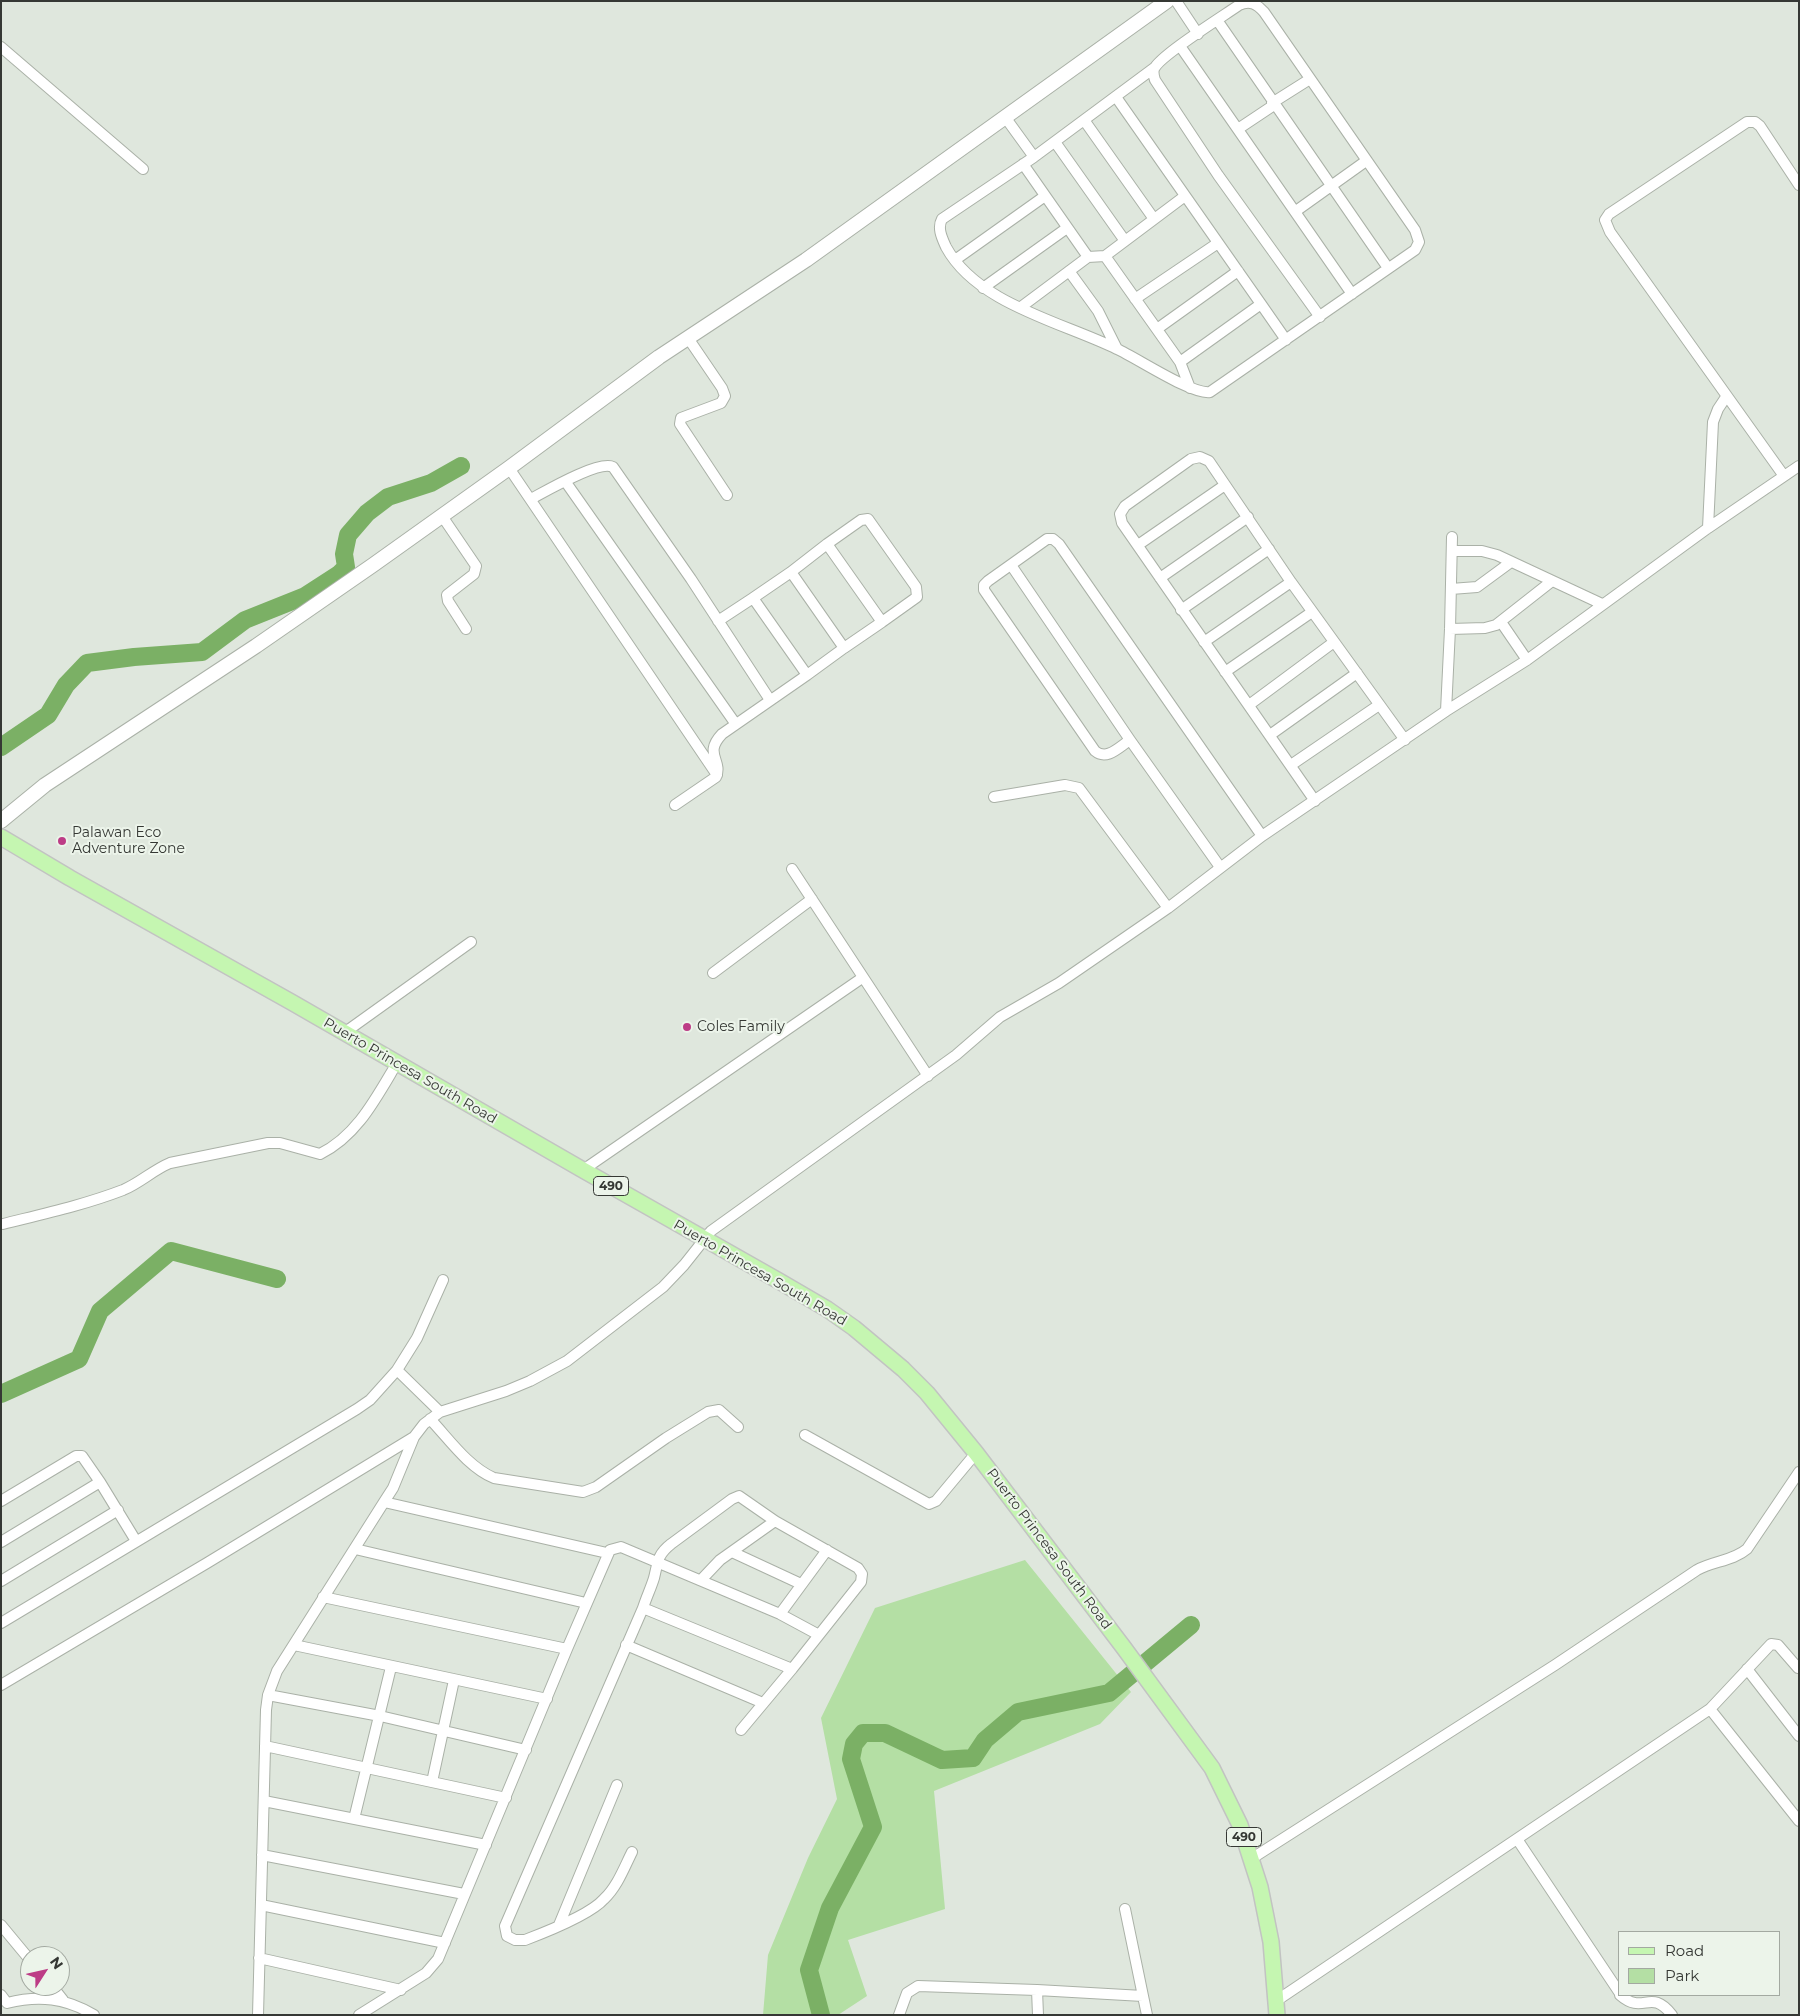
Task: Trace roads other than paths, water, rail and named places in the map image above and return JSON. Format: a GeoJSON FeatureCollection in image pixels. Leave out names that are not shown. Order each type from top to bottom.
{"type":"FeatureCollection","features":[{"type":"Feature","properties":{"kind":"main road","name":"Puerto Princesa South Road"},"geometry":{"type":"LineString","coordinates":[[1,836],[78,882],[828,1309],[882,1349],[927,1394],[976,1453],[1124,1648],[1212,1768],[1232,1807],[1252,1859],[1266,1916],[1275,1974],[1276,2008]]}},
{"type":"Feature","properties":{"kind":"street"},"geometry":{"type":"LineString","coordinates":[[1,820],[45,785],[256,646],[442,516],[688,338],[806,260],[1168,1]]}},
{"type":"Feature","properties":{"kind":"street"},"geometry":{"type":"LineString","coordinates":[[1176,1],[1198,34]]}},
{"type":"Feature","properties":{"kind":"street"},"geometry":{"type":"LineString","coordinates":[[1243,3],[1256,4],[1264,12],[1415,230],[1418,237],[1418,246],[1415,250],[1214,390],[1203,393],[1117,349],[1021,307],[983,288],[955,260],[941,235],[940,223],[942,219],[1055,142],[1217,20],[1243,3]]}},
{"type":"Feature","properties":{"kind":"street"},"geometry":{"type":"LineString","coordinates":[[1217,20],[1273,104],[1388,268]]}},
{"type":"Feature","properties":{"kind":"street"},"geometry":{"type":"LineString","coordinates":[[1180,46],[1352,294]]}},
{"type":"Feature","properties":{"kind":"street"},"geometry":{"type":"LineString","coordinates":[[1,47],[143,169]]}},
{"type":"Feature","properties":{"kind":"street"},"geometry":{"type":"LineString","coordinates":[[1154,68],[1157,84],[1234,198],[1320,317]]}},
{"type":"Feature","properties":{"kind":"street"},"geometry":{"type":"LineString","coordinates":[[1238,129],[1310,79]]}},
{"type":"Feature","properties":{"kind":"street"},"geometry":{"type":"LineString","coordinates":[[1116,97],[1286,340]]}},
{"type":"Feature","properties":{"kind":"street"},"geometry":{"type":"LineString","coordinates":[[1005,117],[1034,157]]}},
{"type":"Feature","properties":{"kind":"street"},"geometry":{"type":"LineString","coordinates":[[1084,120],[1154,219]]}},
{"type":"Feature","properties":{"kind":"street"},"geometry":{"type":"LineString","coordinates":[[1784,476],[1610,232],[1605,220],[1609,214],[1741,126],[1752,122],[1760,126],[1764,131],[1799,185]]}},
{"type":"Feature","properties":{"kind":"street"},"geometry":{"type":"LineString","coordinates":[[1055,142],[1125,241]]}},
{"type":"Feature","properties":{"kind":"street"},"geometry":{"type":"LineString","coordinates":[[1296,211],[1366,161]]}},
{"type":"Feature","properties":{"kind":"street"},"geometry":{"type":"LineString","coordinates":[[1023,164],[1088,257]]}},
{"type":"Feature","properties":{"kind":"street"},"geometry":{"type":"LineString","coordinates":[[955,260],[1045,196]]}},
{"type":"Feature","properties":{"kind":"street"},"geometry":{"type":"LineString","coordinates":[[1021,307],[1088,257],[1105,256],[1185,196]]}},
{"type":"Feature","properties":{"kind":"street"},"geometry":{"type":"LineString","coordinates":[[983,288],[1066,228]]}},
{"type":"Feature","properties":{"kind":"street"},"geometry":{"type":"LineString","coordinates":[[1135,299],[1218,243]]}},
{"type":"Feature","properties":{"kind":"street"},"geometry":{"type":"LineString","coordinates":[[1105,256],[1180,362],[1190,388]]}},
{"type":"Feature","properties":{"kind":"street"},"geometry":{"type":"LineString","coordinates":[[1069,271],[1098,311],[1117,349]]}},
{"type":"Feature","properties":{"kind":"street"},"geometry":{"type":"LineString","coordinates":[[1157,330],[1238,271]]}},
{"type":"Feature","properties":{"kind":"street"},"geometry":{"type":"LineString","coordinates":[[1180,362],[1261,304]]}},
{"type":"Feature","properties":{"kind":"street"},"geometry":{"type":"LineString","coordinates":[[688,338],[722,388],[724,396],[720,402],[681,418],[680,424],[727,495]]}},
{"type":"Feature","properties":{"kind":"street"},"geometry":{"type":"LineString","coordinates":[[1708,528],[1713,422],[1718,409],[1726,397]]}},
{"type":"Feature","properties":{"kind":"street"},"geometry":{"type":"LineString","coordinates":[[1315,801],[1122,523],[1122,510],[1133,500],[1191,459],[1200,457],[1209,461],[1312,612],[1405,740]]}},
{"type":"Feature","properties":{"kind":"street"},"geometry":{"type":"LineString","coordinates":[[531,499],[565,480],[603,466],[613,467],[770,700]]}},
{"type":"Feature","properties":{"kind":"street"},"geometry":{"type":"LineString","coordinates":[[1,1685],[207,1564],[414,1437],[430,1419],[440,1412],[514,1388],[568,1361],[663,1287],[684,1265],[704,1239],[722,1222],[928,1076],[956,1055],[1000,1017],[1059,983],[1168,908],[1220,866],[1262,836],[1446,711],[1527,660],[1708,528],[1799,466]]}},
{"type":"Feature","properties":{"kind":"street"},"geometry":{"type":"LineString","coordinates":[[509,468],[718,774]]}},
{"type":"Feature","properties":{"kind":"street"},"geometry":{"type":"LineString","coordinates":[[565,480],[735,723]]}},
{"type":"Feature","properties":{"kind":"street"},"geometry":{"type":"LineString","coordinates":[[1138,545],[1225,485]]}},
{"type":"Feature","properties":{"kind":"street"},"geometry":{"type":"LineString","coordinates":[[442,516],[476,566],[474,574],[447,595],[448,601],[466,629]]}},
{"type":"Feature","properties":{"kind":"street"},"geometry":{"type":"LineString","coordinates":[[1160,578],[1248,518]]}},
{"type":"Feature","properties":{"kind":"street"},"geometry":{"type":"LineString","coordinates":[[675,805],[714,780],[718,774],[713,752],[714,745],[735,723],[807,675],[917,597],[918,591],[911,578],[868,519],[861,520],[791,572],[718,621]]}},
{"type":"Feature","properties":{"kind":"street"},"geometry":{"type":"LineString","coordinates":[[1446,711],[1452,537]]}},
{"type":"Feature","properties":{"kind":"street"},"geometry":{"type":"LineString","coordinates":[[1130,740],[1108,755],[1101,755],[1095,751],[986,594],[985,583],[1047,539],[1053,539],[1059,544],[1262,836]]}},
{"type":"Feature","properties":{"kind":"street"},"geometry":{"type":"LineString","coordinates":[[827,544],[882,622]]}},
{"type":"Feature","properties":{"kind":"street"},"geometry":{"type":"LineString","coordinates":[[1182,610],[1268,549]]}},
{"type":"Feature","properties":{"kind":"street"},"geometry":{"type":"LineString","coordinates":[[1452,551],[1488,552],[1602,604]]}},
{"type":"Feature","properties":{"kind":"street"},"geometry":{"type":"LineString","coordinates":[[1451,589],[1478,587],[1512,562]]}},
{"type":"Feature","properties":{"kind":"street"},"geometry":{"type":"LineString","coordinates":[[1011,565],[1130,740],[1220,866]]}},
{"type":"Feature","properties":{"kind":"street"},"geometry":{"type":"LineString","coordinates":[[791,572],[844,648]]}},
{"type":"Feature","properties":{"kind":"street"},"geometry":{"type":"LineString","coordinates":[[1204,642],[1291,582]]}},
{"type":"Feature","properties":{"kind":"street"},"geometry":{"type":"LineString","coordinates":[[1450,629],[1485,628],[1501,622],[1552,582]]}},
{"type":"Feature","properties":{"kind":"street"},"geometry":{"type":"LineString","coordinates":[[753,598],[807,675]]}},
{"type":"Feature","properties":{"kind":"street"},"geometry":{"type":"LineString","coordinates":[[1225,672],[1312,612]]}},
{"type":"Feature","properties":{"kind":"street"},"geometry":{"type":"LineString","coordinates":[[1501,622],[1527,660]]}},
{"type":"Feature","properties":{"kind":"street"},"geometry":{"type":"LineString","coordinates":[[1249,705],[1334,642]]}},
{"type":"Feature","properties":{"kind":"street"},"geometry":{"type":"LineString","coordinates":[[1270,735],[1358,674]]}},
{"type":"Feature","properties":{"kind":"street"},"geometry":{"type":"LineString","coordinates":[[1291,766],[1379,705]]}},
{"type":"Feature","properties":{"kind":"street"},"geometry":{"type":"LineString","coordinates":[[994,797],[1065,785],[1079,788],[1168,908]]}},
{"type":"Feature","properties":{"kind":"street"},"geometry":{"type":"LineString","coordinates":[[792,869],[928,1076]]}},
{"type":"Feature","properties":{"kind":"street"},"geometry":{"type":"LineString","coordinates":[[713,972],[812,899]]}},
{"type":"Feature","properties":{"kind":"street"},"geometry":{"type":"LineString","coordinates":[[344,1033],[471,942]]}},
{"type":"Feature","properties":{"kind":"street"},"geometry":{"type":"LineString","coordinates":[[583,1170],[862,978]]}},
{"type":"Feature","properties":{"kind":"street"},"geometry":{"type":"LineString","coordinates":[[3,1224],[58,1210],[125,1189],[159,1168],[177,1162],[268,1143],[280,1143],[320,1154],[355,1128],[397,1064]]}},
{"type":"Feature","properties":{"kind":"street"},"geometry":{"type":"LineString","coordinates":[[1,1623],[370,1400],[398,1370],[417,1338],[443,1280]]}},
{"type":"Feature","properties":{"kind":"street"},"geometry":{"type":"LineString","coordinates":[[398,1370],[440,1412]]}},
{"type":"Feature","properties":{"kind":"street"},"geometry":{"type":"LineString","coordinates":[[430,1419],[476,1468],[494,1478],[583,1492],[596,1487],[666,1438],[708,1412],[719,1410],[738,1426]]}},
{"type":"Feature","properties":{"kind":"street"},"geometry":{"type":"LineString","coordinates":[[805,1435],[929,1504],[936,1501],[976,1453]]}},
{"type":"Feature","properties":{"kind":"street"},"geometry":{"type":"LineString","coordinates":[[258,2015],[268,1695],[277,1671],[393,1488],[414,1437]]}},
{"type":"Feature","properties":{"kind":"street"},"geometry":{"type":"LineString","coordinates":[[1,1501],[79,1455],[84,1458],[100,1482],[136,1541]]}},
{"type":"Feature","properties":{"kind":"street"},"geometry":{"type":"LineString","coordinates":[[1252,1859],[1555,1665],[1697,1570],[1742,1553],[1747,1549],[1799,1472]]}},
{"type":"Feature","properties":{"kind":"street"},"geometry":{"type":"LineString","coordinates":[[1,1542],[100,1482]]}},
{"type":"Feature","properties":{"kind":"street"},"geometry":{"type":"LineString","coordinates":[[632,1852],[613,1888],[604,1900],[592,1910],[534,1937],[520,1940],[510,1939],[504,1930],[643,1608],[654,1578],[656,1561],[665,1548],[735,1497],[743,1498],[775,1521],[858,1568],[862,1578],[862,1582],[741,1730]]}},
{"type":"Feature","properties":{"kind":"street"},"geometry":{"type":"LineString","coordinates":[[384,1502],[607,1553]]}},
{"type":"Feature","properties":{"kind":"street"},"geometry":{"type":"LineString","coordinates":[[1,1581],[118,1510]]}},
{"type":"Feature","properties":{"kind":"street"},"geometry":{"type":"LineString","coordinates":[[701,1580],[715,1564],[775,1521]]}},
{"type":"Feature","properties":{"kind":"street"},"geometry":{"type":"LineString","coordinates":[[359,2015],[401,1990],[433,1966],[445,1943],[607,1553],[613,1548],[621,1547],[656,1561],[780,1614],[819,1634]]}},
{"type":"Feature","properties":{"kind":"street"},"geometry":{"type":"LineString","coordinates":[[355,1549],[586,1604]]}},
{"type":"Feature","properties":{"kind":"street"},"geometry":{"type":"LineString","coordinates":[[780,1614],[827,1550]]}},
{"type":"Feature","properties":{"kind":"street"},"geometry":{"type":"LineString","coordinates":[[732,1552],[801,1584]]}},
{"type":"Feature","properties":{"kind":"street"},"geometry":{"type":"LineString","coordinates":[[323,1597],[567,1649]]}},
{"type":"Feature","properties":{"kind":"street"},"geometry":{"type":"LineString","coordinates":[[643,1608],[792,1669]]}},
{"type":"Feature","properties":{"kind":"street"},"geometry":{"type":"LineString","coordinates":[[1276,2008],[1517,1839],[1710,1708],[1766,1647],[1774,1643],[1798,1668]]}},
{"type":"Feature","properties":{"kind":"street"},"geometry":{"type":"LineString","coordinates":[[294,1645],[547,1699]]}},
{"type":"Feature","properties":{"kind":"street"},"geometry":{"type":"LineString","coordinates":[[626,1645],[764,1703]]}},
{"type":"Feature","properties":{"kind":"street"},"geometry":{"type":"LineString","coordinates":[[354,1819],[368,1768],[391,1667]]}},
{"type":"Feature","properties":{"kind":"street"},"geometry":{"type":"LineString","coordinates":[[1747,1669],[1799,1736]]}},
{"type":"Feature","properties":{"kind":"street"},"geometry":{"type":"LineString","coordinates":[[432,1782],[454,1680]]}},
{"type":"Feature","properties":{"kind":"street"},"geometry":{"type":"LineString","coordinates":[[268,1695],[380,1716],[526,1750]]}},
{"type":"Feature","properties":{"kind":"street"},"geometry":{"type":"LineString","coordinates":[[1710,1708],[1799,1821]]}},
{"type":"Feature","properties":{"kind":"street"},"geometry":{"type":"LineString","coordinates":[[265,1746],[506,1798]]}},
{"type":"Feature","properties":{"kind":"street"},"geometry":{"type":"LineString","coordinates":[[559,1925],[617,1785]]}},
{"type":"Feature","properties":{"kind":"street"},"geometry":{"type":"LineString","coordinates":[[264,1801],[486,1845]]}},
{"type":"Feature","properties":{"kind":"street"},"geometry":{"type":"LineString","coordinates":[[1517,1839],[1618,1990]]}},
{"type":"Feature","properties":{"kind":"street"},"geometry":{"type":"LineString","coordinates":[[262,1855],[464,1894]]}},
{"type":"Feature","properties":{"kind":"street"},"geometry":{"type":"LineString","coordinates":[[261,1905],[445,1943]]}},
{"type":"Feature","properties":{"kind":"street"},"geometry":{"type":"LineString","coordinates":[[1125,1909],[1147,2015]]}},
{"type":"Feature","properties":{"kind":"street"},"geometry":{"type":"LineString","coordinates":[[1,1925],[20,1948]]}},
{"type":"Feature","properties":{"kind":"street"},"geometry":{"type":"LineString","coordinates":[[259,1958],[401,1990]]}},
{"type":"Feature","properties":{"kind":"street"},"geometry":{"type":"LineString","coordinates":[[899,2015],[907,1994],[918,1986],[1143,1996]]}},
{"type":"Feature","properties":{"kind":"street"},"geometry":{"type":"LineString","coordinates":[[1038,1990],[1038,2015]]}},
{"type":"Feature","properties":{"kind":"street"},"geometry":{"type":"LineString","coordinates":[[60,1996],[63,2000]]}},
{"type":"Feature","properties":{"kind":"street"},"geometry":{"type":"LineString","coordinates":[[1622,1996],[1630,2008],[1635,2011],[1660,2005],[1665,2006],[1672,2015]]}},
{"type":"Feature","properties":{"kind":"street"},"geometry":{"type":"LineString","coordinates":[[3,2001],[33,1998],[63,2000],[80,2006],[94,2015]]}},
{"type":"Feature","properties":{"kind":"waterway"},"geometry":{"type":"LineString","coordinates":[[1,747],[48,715],[66,685],[87,663],[202,652],[245,620],[305,596],[339,574],[346,567],[344,554],[348,535],[367,513],[388,497],[431,483],[461,466]]}},
{"type":"Feature","properties":{"kind":"waterway"},"geometry":{"type":"LineString","coordinates":[[1,1394],[79,1359],[100,1311],[171,1251],[277,1279]]}},
{"type":"Feature","properties":{"kind":"waterway"},"geometry":{"type":"LineString","coordinates":[[821,2015],[809,1970],[830,1908],[873,1827],[851,1759],[854,1744],[863,1733],[885,1733],[942,1760],[973,1758],[985,1740],[1018,1712],[1109,1693],[1191,1625]]}},
{"type":"Feature","properties":{"kind":"place","name":"Palawan Eco Adventure Zone"},"geometry":{"type":"Point","coordinates":[62,841]}},
{"type":"Feature","properties":{"kind":"place","name":"Coles Family"},"geometry":{"type":"Point","coordinates":[687,1027]}}]}
